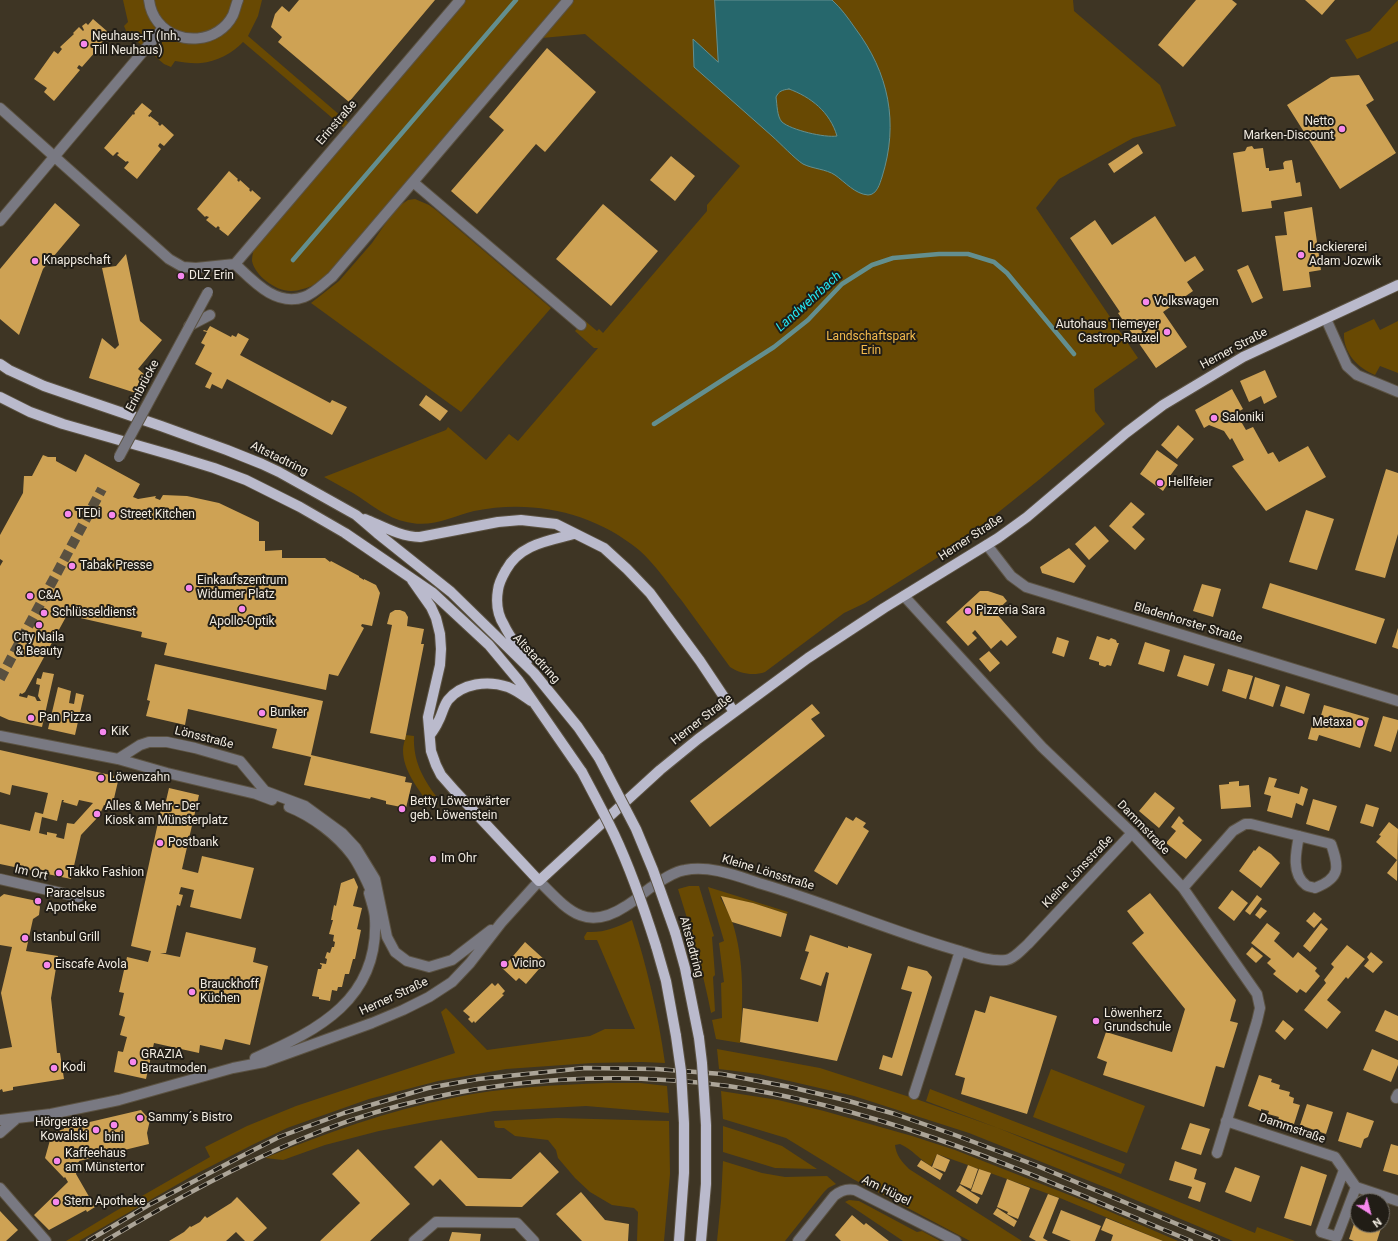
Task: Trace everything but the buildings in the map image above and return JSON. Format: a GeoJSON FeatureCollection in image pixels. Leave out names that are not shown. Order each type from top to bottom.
{"type":"FeatureCollection","features":[{"type":"Feature","properties":{"kind":"main road","name":"Herner Straße"},"geometry":{"type":"LineString","coordinates":[[539,881],[660,770],[734,712],[808,658],[987,545],[1027,517],[1163,405],[1244,357],[1326,320],[1398,285]]}},
{"type":"Feature","properties":{"kind":"main road","name":"Altstadtring"},"geometry":{"type":"LineString","coordinates":[[0,364],[9,370],[44,386],[160,426],[262,464],[356,515],[451,592],[534,673],[578,727],[599,758],[636,828],[675,932],[685,968],[699,1038],[703,1071],[706,1125],[706,1184],[701,1241]]}},
{"type":"Feature","properties":{"kind":"main road","name":"Altstadtring"},"geometry":{"type":"LineString","coordinates":[[0,397],[30,412],[63,424],[175,456],[246,480],[300,507],[345,533],[433,593],[489,645],[519,680],[582,772],[614,834],[645,908],[666,981],[682,1071],[684,1173],[679,1241]]}},
{"type":"Feature","properties":{"kind":"main road"},"geometry":{"type":"LineString","coordinates":[[356,515],[400,534],[412,537],[420,537],[498,522],[521,520],[556,524],[604,548],[650,594],[700,661],[734,712]]}},
{"type":"Feature","properties":{"kind":"main road"},"geometry":{"type":"LineString","coordinates":[[534,673],[503,625],[496,604],[500,581],[511,560],[523,551],[539,543],[574,534]]}},
{"type":"Feature","properties":{"kind":"main road"},"geometry":{"type":"LineString","coordinates":[[412,580],[431,607],[436,618],[440,634],[440,665],[428,717],[431,751],[441,775],[539,881]]}},
{"type":"Feature","properties":{"kind":"main road"},"geometry":{"type":"LineString","coordinates":[[430,735],[448,699],[457,692],[472,685],[486,683],[507,687],[534,703]]}},
{"type":"Feature","properties":{"kind":"street"},"geometry":{"type":"LineString","coordinates":[[149,0],[151,10],[163,28],[174,36],[197,40],[217,33],[234,14],[238,0]]}},
{"type":"Feature","properties":{"kind":"street","name":"Erinstraße"},"geometry":{"type":"LineString","coordinates":[[235,264],[460,0]]}},
{"type":"Feature","properties":{"kind":"street"},"geometry":{"type":"LineString","coordinates":[[0,108],[169,259],[183,266],[196,268],[235,264],[264,290],[276,296],[288,300],[304,297],[317,289],[332,276],[568,0]]}},
{"type":"Feature","properties":{"kind":"street"},"geometry":{"type":"LineString","coordinates":[[0,221],[163,28]]}},
{"type":"Feature","properties":{"kind":"street"},"geometry":{"type":"LineString","coordinates":[[413,182],[581,325]]}},
{"type":"Feature","properties":{"kind":"street","name":"Erinbrücke"},"geometry":{"type":"LineString","coordinates":[[119,457],[208,292]]}},
{"type":"Feature","properties":{"kind":"street"},"geometry":{"type":"LineString","coordinates":[[189,326],[210,315]]}},
{"type":"Feature","properties":{"kind":"street"},"geometry":{"type":"LineString","coordinates":[[1326,320],[1347,366],[1357,375],[1398,392]]}},
{"type":"Feature","properties":{"kind":"street","name":"Bladenhorster Straße"},"geometry":{"type":"LineString","coordinates":[[987,545],[1011,576],[1026,587],[1398,701]]}},
{"type":"Feature","properties":{"kind":"street","name":"Dammstraße"},"geometry":{"type":"LineString","coordinates":[[904,596],[1042,747],[1132,834],[1183,888],[1257,994],[1260,1008],[1257,1021],[1217,1152]]}},
{"type":"Feature","properties":{"kind":"street","name":"Lönsstraße"},"geometry":{"type":"LineString","coordinates":[[0,736],[118,759],[167,773],[256,794],[301,812],[333,835],[353,855],[380,908]]}},
{"type":"Feature","properties":{"kind":"street","name":"Lönsstraße"},"geometry":{"type":"LineString","coordinates":[[118,759],[140,745],[149,742],[167,742],[194,748],[240,761],[264,791],[305,806],[342,833],[356,848],[375,879],[387,937],[395,952],[408,961],[429,966],[452,960],[501,923]]}},
{"type":"Feature","properties":{"kind":"street"},"geometry":{"type":"LineString","coordinates":[[1183,888],[1233,831],[1245,824],[1251,824],[1299,836],[1331,844],[1337,866],[1334,878],[1324,885],[1315,888],[1306,885],[1300,876],[1296,865],[1299,836]]}},
{"type":"Feature","properties":{"kind":"street","name":"Kleine Lönsstraße"},"geometry":{"type":"LineString","coordinates":[[539,881],[565,907],[573,912],[583,917],[602,917],[614,914],[627,906],[671,874],[685,870],[713,870],[782,890],[930,942],[989,960],[1008,960],[1018,953],[1132,834]]}},
{"type":"Feature","properties":{"kind":"street","name":"Lönsstraße"},"geometry":{"type":"LineString","coordinates":[[233,1068],[280,1048],[305,1034],[336,1014],[351,998],[365,976],[369,966],[375,939],[375,918],[367,882],[366,864]]}},
{"type":"Feature","properties":{"kind":"street","name":"Im Ort"},"geometry":{"type":"LineString","coordinates":[[0,879],[79,897]]}},
{"type":"Feature","properties":{"kind":"street","name":"Herner Straße"},"geometry":{"type":"LineString","coordinates":[[0,1120],[51,1114],[92,1106],[184,1083],[233,1068],[264,1062],[372,1023],[429,997],[452,982],[470,963],[501,923],[539,881]]}},
{"type":"Feature","properties":{"kind":"street"},"geometry":{"type":"LineString","coordinates":[[914,1094],[960,950]]}},
{"type":"Feature","properties":{"kind":"street"},"geometry":{"type":"LineString","coordinates":[[0,1134],[16,1118]]}},
{"type":"Feature","properties":{"kind":"street","name":"Dammstraße"},"geometry":{"type":"LineString","coordinates":[[1226,1121],[1335,1157],[1356,1187]]}},
{"type":"Feature","properties":{"kind":"street"},"geometry":{"type":"LineString","coordinates":[[1344,1170],[1321,1232],[1338,1237],[1350,1199],[1356,1187],[1398,1201]]}},
{"type":"Feature","properties":{"kind":"street"},"geometry":{"type":"LineString","coordinates":[[0,1188],[46,1240]]}},
{"type":"Feature","properties":{"kind":"street","name":"Am Hügel"},"geometry":{"type":"LineString","coordinates":[[798,1241],[834,1196],[839,1192],[850,1189],[855,1190],[956,1241]]}},
{"type":"Feature","properties":{"kind":"street"},"geometry":{"type":"LineString","coordinates":[[414,1241],[436,1222],[517,1223],[534,1241]]}},
{"type":"Feature","properties":{"kind":"green space"},"geometry":{"type":"Polygon","coordinates":[[[123,0],[262,0],[258,16],[248,36],[349,123],[344,128],[243,42],[229,53],[212,61],[188,63],[175,61],[171,67],[164,64],[127,33],[124,26],[128,22],[123,0]]]}},
{"type":"Feature","properties":{"kind":"green space"},"geometry":{"type":"Polygon","coordinates":[[[465,0],[562,0],[326,276],[311,286],[292,291],[280,289],[268,282],[257,272],[254,267],[252,256],[254,248],[465,0]]]}},
{"type":"Feature","properties":{"kind":"green space","name":"Landschaftspark Erin"},"geometry":{"type":"Polygon","coordinates":[[[574,0],[1073,0],[1074,11],[1160,85],[1176,126],[1133,138],[1059,179],[1036,208],[1138,358],[1094,389],[1095,411],[1105,424],[1040,479],[956,546],[865,603],[844,613],[765,672],[752,674],[743,673],[730,667],[682,601],[651,562],[639,550],[602,526],[561,512],[540,508],[518,507],[474,511],[428,524],[412,523],[396,519],[388,515],[324,477],[446,430],[448,427],[486,460],[509,434],[518,441],[598,348],[594,348],[575,331],[584,320],[597,331],[599,329],[603,333],[707,211],[707,205],[740,166],[585,34],[542,38],[574,0]]]}},
{"type":"Feature","properties":{"kind":"green space"},"geometry":{"type":"Polygon","coordinates":[[[1398,0],[1398,41],[1357,59],[1345,40],[1370,31],[1398,0]]]}},
{"type":"Feature","properties":{"kind":"green space"},"geometry":{"type":"Polygon","coordinates":[[[415,199],[436,210],[551,308],[461,412],[311,303],[339,281],[372,243],[396,208],[408,200],[415,199]]]}},
{"type":"Feature","properties":{"kind":"green space"},"geometry":{"type":"Polygon","coordinates":[[[1374,319],[1380,330],[1398,321],[1398,373],[1380,366],[1375,375],[1369,372],[1357,364],[1346,347],[1344,333],[1374,319]]]}},
{"type":"Feature","properties":{"kind":"green space"},"geometry":{"type":"Polygon","coordinates":[[[406,735],[414,736],[415,753],[419,768],[436,796],[428,803],[411,778],[405,764],[403,750],[406,735]]]}},
{"type":"Feature","properties":{"kind":"green space"},"geometry":{"type":"Polygon","coordinates":[[[689,886],[699,886],[714,936],[712,937],[715,975],[713,977],[715,1011],[711,1013],[688,920],[678,889],[689,886]]]}},
{"type":"Feature","properties":{"kind":"green space"},"geometry":{"type":"Polygon","coordinates":[[[708,887],[788,912],[787,914],[753,903],[720,897],[732,921],[739,951],[742,982],[740,1043],[716,1039],[712,1020],[722,1018],[721,983],[724,982],[719,943],[724,941],[708,887]]]}},
{"type":"Feature","properties":{"kind":"green space"},"geometry":{"type":"Polygon","coordinates":[[[632,920],[652,991],[665,1063],[592,1063],[506,1069],[438,1081],[369,1099],[287,1128],[192,1176],[79,1241],[66,1241],[210,1157],[205,1147],[247,1126],[296,1106],[455,1053],[441,1012],[446,1008],[487,1050],[590,1036],[605,1029],[635,1029],[597,940],[585,940],[584,937],[587,932],[605,930],[632,920]]]}},
{"type":"Feature","properties":{"kind":"green space"},"geometry":{"type":"Polygon","coordinates":[[[717,1049],[820,1068],[919,1100],[998,1128],[1255,1233],[1257,1227],[1295,1241],[1233,1241],[1112,1190],[969,1133],[854,1096],[759,1074],[719,1069],[717,1049]]]}},
{"type":"Feature","properties":{"kind":"green space"},"geometry":{"type":"Polygon","coordinates":[[[1051,1069],[1145,1106],[1127,1153],[1033,1117],[1051,1069]]]}},
{"type":"Feature","properties":{"kind":"green space"},"geometry":{"type":"Polygon","coordinates":[[[606,1083],[640,1083],[667,1086],[669,1113],[586,1106],[494,1111],[379,1131],[325,1145],[283,1160],[265,1158],[357,1124],[428,1103],[490,1091],[606,1083]]]}},
{"type":"Feature","properties":{"kind":"green space"},"geometry":{"type":"Polygon","coordinates":[[[930,1089],[1125,1164],[1121,1174],[926,1101],[930,1089]]]}},
{"type":"Feature","properties":{"kind":"green space"},"geometry":{"type":"Polygon","coordinates":[[[721,1091],[778,1100],[824,1111],[955,1150],[1092,1204],[1178,1241],[1163,1241],[1060,1198],[937,1154],[931,1166],[904,1146],[900,1144],[895,1145],[900,1158],[909,1169],[1022,1241],[970,1241],[853,1179],[786,1138],[723,1119],[721,1091]]]}},
{"type":"Feature","properties":{"kind":"green space"},"geometry":{"type":"Polygon","coordinates":[[[557,1118],[669,1121],[670,1174],[664,1241],[637,1241],[638,1212],[634,1208],[612,1205],[590,1192],[575,1178],[558,1158],[556,1150],[548,1140],[515,1136],[504,1128],[495,1127],[494,1121],[557,1118]]]}},
{"type":"Feature","properties":{"kind":"green space"},"geometry":{"type":"Polygon","coordinates":[[[723,1126],[782,1146],[817,1169],[775,1168],[723,1152],[723,1126]]]}},
{"type":"Feature","properties":{"kind":"green space"},"geometry":{"type":"Polygon","coordinates":[[[723,1161],[762,1173],[785,1177],[827,1176],[836,1184],[824,1192],[785,1241],[717,1241],[723,1161]]]}},
{"type":"Feature","properties":{"kind":"green space"},"geometry":{"type":"Polygon","coordinates":[[[849,1200],[859,1201],[917,1232],[922,1231],[940,1241],[903,1241],[845,1202],[849,1200]]]}},
{"type":"Feature","properties":{"kind":"water"},"geometry":{"type":"Polygon","coordinates":[[[715,0],[832,0],[847,17],[867,45],[883,81],[888,99],[890,137],[882,177],[876,191],[868,195],[863,194],[850,187],[831,173],[803,164],[694,67],[693,39],[718,62],[715,0]],[[789,89],[784,90],[776,97],[780,120],[786,125],[808,133],[825,136],[837,136],[830,120],[819,106],[797,92],[789,89]]]}},
{"type":"Feature","properties":{"kind":"waterway"},"geometry":{"type":"LineString","coordinates":[[293,260],[516,0]]}},
{"type":"Feature","properties":{"kind":"waterway","name":"Landwehrbach"},"geometry":{"type":"LineString","coordinates":[[654,424],[774,347],[808,320],[842,284],[872,265],[893,258],[939,254],[968,254],[994,262],[1007,273],[1074,354]]}},
{"type":"Feature","properties":{"kind":"tunnel"},"geometry":{"type":"LineString","coordinates":[[0,679],[102,489]]}},
{"type":"Feature","properties":{"kind":"railway"},"geometry":{"type":"LineString","coordinates":[[88,1241],[147,1206],[279,1137],[344,1113],[428,1088],[478,1079],[585,1068],[656,1069],[722,1074],[790,1087],[845,1100],[895,1114],[1035,1165],[1218,1241]]}},
{"type":"Feature","properties":{"kind":"railway"},"geometry":{"type":"LineString","coordinates":[[105,1241],[176,1200],[249,1162],[299,1140],[350,1121],[402,1105],[456,1093],[510,1084],[619,1078],[728,1086],[780,1095],[858,1114],[934,1138],[999,1162],[1191,1241]]}},
{"type":"Feature","properties":{"kind":"place","name":"Neuhaus-IT (Inh. Till Neuhaus)"},"geometry":{"type":"Point","coordinates":[84,44]}},
{"type":"Feature","properties":{"kind":"place","name":"Netto Marken-Discount"},"geometry":{"type":"Point","coordinates":[1342,129]}},
{"type":"Feature","properties":{"kind":"place","name":"Lackiererei Adam Jozwik"},"geometry":{"type":"Point","coordinates":[1301,255]}},
{"type":"Feature","properties":{"kind":"place","name":"Knappschaft"},"geometry":{"type":"Point","coordinates":[35,261]}},
{"type":"Feature","properties":{"kind":"place","name":"DLZ Erin"},"geometry":{"type":"Point","coordinates":[181,276]}},
{"type":"Feature","properties":{"kind":"place","name":"Volkswagen"},"geometry":{"type":"Point","coordinates":[1146,302]}},
{"type":"Feature","properties":{"kind":"place","name":"Autohaus Tiemeyer Castrop-Rauxel"},"geometry":{"type":"Point","coordinates":[1167,332]}},
{"type":"Feature","properties":{"kind":"place","name":"Saloniki"},"geometry":{"type":"Point","coordinates":[1214,418]}},
{"type":"Feature","properties":{"kind":"place","name":"Hellfeier"},"geometry":{"type":"Point","coordinates":[1160,483]}},
{"type":"Feature","properties":{"kind":"place","name":"TEDi"},"geometry":{"type":"Point","coordinates":[68,514]}},
{"type":"Feature","properties":{"kind":"place","name":"Street Kitchen"},"geometry":{"type":"Point","coordinates":[112,515]}},
{"type":"Feature","properties":{"kind":"place","name":"Tabak Presse"},"geometry":{"type":"Point","coordinates":[72,566]}},
{"type":"Feature","properties":{"kind":"place","name":"Einkaufszentrum Widumer Platz"},"geometry":{"type":"Point","coordinates":[189,588]}},
{"type":"Feature","properties":{"kind":"place","name":"C&A"},"geometry":{"type":"Point","coordinates":[30,596]}},
{"type":"Feature","properties":{"kind":"place","name":"Apollo-Optik"},"geometry":{"type":"Point","coordinates":[242,609]}},
{"type":"Feature","properties":{"kind":"place","name":"Pizzeria Sara"},"geometry":{"type":"Point","coordinates":[968,611]}},
{"type":"Feature","properties":{"kind":"place","name":"Schlüsseldienst"},"geometry":{"type":"Point","coordinates":[44,613]}},
{"type":"Feature","properties":{"kind":"place","name":"City Naila & Beauty"},"geometry":{"type":"Point","coordinates":[39,625]}},
{"type":"Feature","properties":{"kind":"place","name":"Bunker"},"geometry":{"type":"Point","coordinates":[262,713]}},
{"type":"Feature","properties":{"kind":"place","name":"Pan Pizza"},"geometry":{"type":"Point","coordinates":[31,718]}},
{"type":"Feature","properties":{"kind":"place","name":"Metaxa"},"geometry":{"type":"Point","coordinates":[1360,723]}},
{"type":"Feature","properties":{"kind":"place","name":"KiK"},"geometry":{"type":"Point","coordinates":[103,732]}},
{"type":"Feature","properties":{"kind":"place","name":"Löwenzahn"},"geometry":{"type":"Point","coordinates":[101,778]}},
{"type":"Feature","properties":{"kind":"place","name":"Betty Löwenwärter geb. Löwenstein"},"geometry":{"type":"Point","coordinates":[402,809]}},
{"type":"Feature","properties":{"kind":"place","name":"Alles & Mehr - Der Kiosk am Münsterplatz"},"geometry":{"type":"Point","coordinates":[97,814]}},
{"type":"Feature","properties":{"kind":"place","name":"Postbank"},"geometry":{"type":"Point","coordinates":[160,843]}},
{"type":"Feature","properties":{"kind":"place","name":"Im Ohr"},"geometry":{"type":"Point","coordinates":[433,859]}},
{"type":"Feature","properties":{"kind":"place","name":"Takko Fashion"},"geometry":{"type":"Point","coordinates":[59,873]}},
{"type":"Feature","properties":{"kind":"place","name":"Paracelsus Apotheke"},"geometry":{"type":"Point","coordinates":[38,901]}},
{"type":"Feature","properties":{"kind":"place","name":"Istanbul Grill"},"geometry":{"type":"Point","coordinates":[25,938]}},
{"type":"Feature","properties":{"kind":"place","name":"Vicino"},"geometry":{"type":"Point","coordinates":[504,964]}},
{"type":"Feature","properties":{"kind":"place","name":"Eiscafe Avola"},"geometry":{"type":"Point","coordinates":[47,965]}},
{"type":"Feature","properties":{"kind":"place","name":"Brauckhoff Küchen"},"geometry":{"type":"Point","coordinates":[192,992]}},
{"type":"Feature","properties":{"kind":"place","name":"Löwenherz Grundschule"},"geometry":{"type":"Point","coordinates":[1096,1021]}},
{"type":"Feature","properties":{"kind":"place","name":"GRAZIA Brautmoden"},"geometry":{"type":"Point","coordinates":[133,1062]}},
{"type":"Feature","properties":{"kind":"place","name":"Kodi"},"geometry":{"type":"Point","coordinates":[54,1068]}},
{"type":"Feature","properties":{"kind":"place","name":"Sammy´s Bistro"},"geometry":{"type":"Point","coordinates":[140,1118]}},
{"type":"Feature","properties":{"kind":"place","name":"bini"},"geometry":{"type":"Point","coordinates":[114,1125]}},
{"type":"Feature","properties":{"kind":"place","name":"Hörgeräte Kowalski"},"geometry":{"type":"Point","coordinates":[96,1130]}},
{"type":"Feature","properties":{"kind":"place","name":"Kaffeehaus am Münstertor"},"geometry":{"type":"Point","coordinates":[57,1161]}},
{"type":"Feature","properties":{"kind":"place","name":"Stern Apotheke"},"geometry":{"type":"Point","coordinates":[56,1202]}}]}
